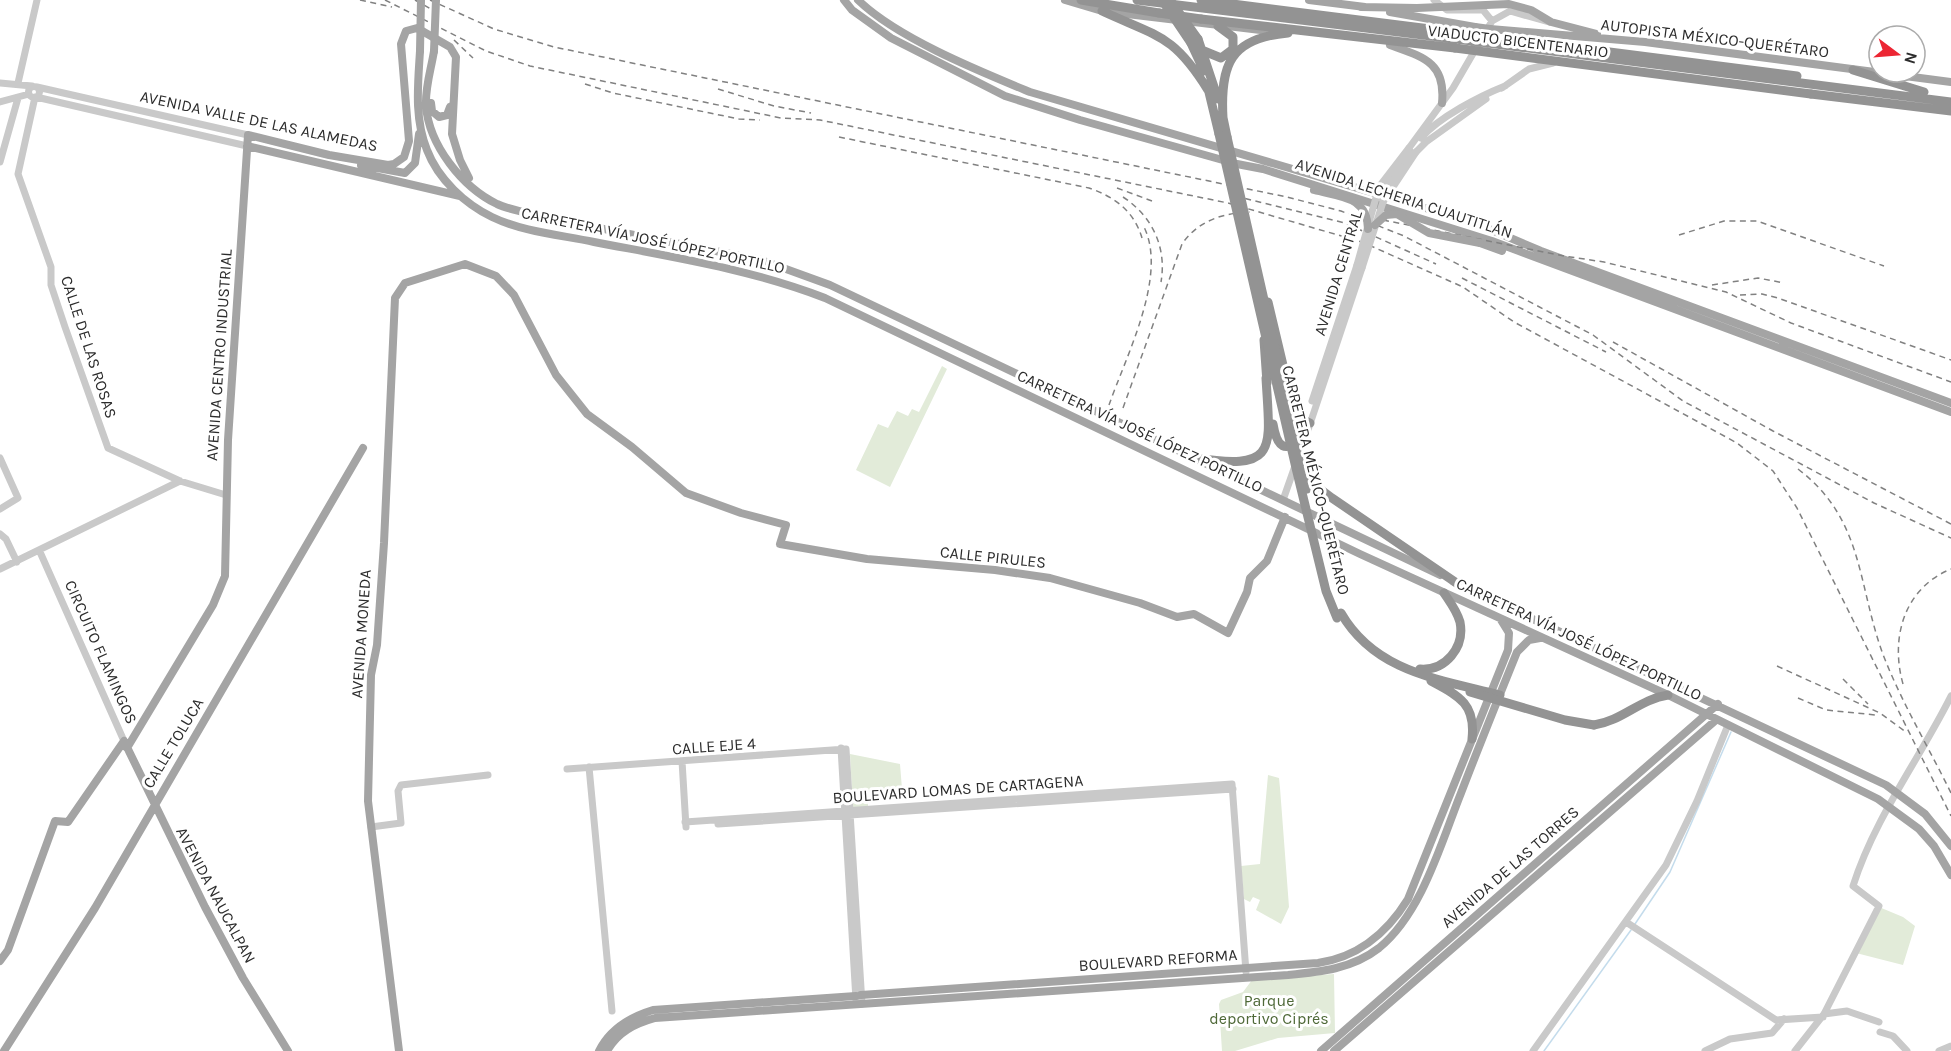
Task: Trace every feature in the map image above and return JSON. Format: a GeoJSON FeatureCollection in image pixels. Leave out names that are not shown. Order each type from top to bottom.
{"type":"FeatureCollection","features":[{"type":"Feature","properties":{"kind":"highway","name":"VIADUCTO BICENTENARIO"},"geometry":{"type":"LineString","coordinates":[[1081,0],[1133,10],[1951,113]]}},
{"type":"Feature","properties":{"kind":"highway"},"geometry":{"type":"LineString","coordinates":[[1137,0],[1474,34],[1490,32],[1951,95]]}},
{"type":"Feature","properties":{"kind":"highway","name":"CARRETERA MÉXICO-QUERÉTARO"},"geometry":{"type":"LineString","coordinates":[[1162,0],[1202,50],[1223,118],[1223,135],[1264,332],[1326,591],[1355,645],[1377,662],[1431,681],[1565,720],[1594,725],[1612,721],[1648,700],[1668,695]]}},
{"type":"Feature","properties":{"kind":"highway","name":"CARRETERA MÉXICO-QUERÉTARO"},"geometry":{"type":"LineString","coordinates":[[1170,0],[1194,41],[1223,135],[1263,288],[1331,592],[1339,615],[1359,640],[1379,657],[1406,668],[1495,694]]}},
{"type":"Feature","properties":{"kind":"highway"},"geometry":{"type":"LineString","coordinates":[[1201,0],[1474,34]]}},
{"type":"Feature","properties":{"kind":"highway"},"geometry":{"type":"LineString","coordinates":[[1102,11],[1167,40],[1192,64],[1208,90]]}},
{"type":"Feature","properties":{"kind":"highway"},"geometry":{"type":"LineString","coordinates":[[1202,50],[1221,58],[1233,49],[1233,37],[1218,26]]}},
{"type":"Feature","properties":{"kind":"highway"},"geometry":{"type":"LineString","coordinates":[[1490,32],[1691,81]]}},
{"type":"Feature","properties":{"kind":"highway"},"geometry":{"type":"LineString","coordinates":[[1223,118],[1222,82],[1230,63],[1255,38],[1288,33]]}},
{"type":"Feature","properties":{"kind":"highway"},"geometry":{"type":"LineString","coordinates":[[1596,57],[1951,102]]}},
{"type":"Feature","properties":{"kind":"highway"},"geometry":{"type":"LineString","coordinates":[[1853,70],[1924,92]]}},
{"type":"Feature","properties":{"kind":"highway"},"geometry":{"type":"LineString","coordinates":[[1789,92],[1877,93]]}},
{"type":"Feature","properties":{"kind":"highway"},"geometry":{"type":"LineString","coordinates":[[1263,288],[1297,417],[1311,419]]}},
{"type":"Feature","properties":{"kind":"highway"},"geometry":{"type":"LineString","coordinates":[[1196,458],[1239,464],[1260,455],[1266,446],[1269,431],[1264,332]]}},
{"type":"Feature","properties":{"kind":"highway"},"geometry":{"type":"LineString","coordinates":[[1266,374],[1277,441],[1284,447],[1291,447],[1305,438]]}},
{"type":"Feature","properties":{"kind":"highway"},"geometry":{"type":"LineString","coordinates":[[1302,465],[1316,486],[1458,584]]}},
{"type":"Feature","properties":{"kind":"highway"},"geometry":{"type":"LineString","coordinates":[[1406,668],[1429,670],[1439,667],[1446,662],[1458,644],[1460,623],[1444,592]]}},
{"type":"Feature","properties":{"kind":"highway"},"geometry":{"type":"LineString","coordinates":[[1431,681],[1455,694],[1468,707],[1473,719],[1472,739]]}},
{"type":"Feature","properties":{"kind":"main road","name":"CARRETERA VÍA JOSÉ LÓPEZ PORTILLO"},"geometry":{"type":"LineString","coordinates":[[421,0],[420,127],[435,166],[460,196],[481,211],[504,222],[565,236],[765,276],[825,298],[1540,638],[1668,695],[1888,806],[1918,829],[1934,846],[1951,875]]}},
{"type":"Feature","properties":{"kind":"main road","name":"CARRETERA VÍA JOSÉ LÓPEZ PORTILLO"},"geometry":{"type":"LineString","coordinates":[[436,0],[434,51],[427,85],[429,123],[437,144],[447,160],[472,185],[498,204],[568,222],[768,262],[830,285],[1458,584],[1722,706],[1896,791],[1925,814],[1951,846]]}},
{"type":"Feature","properties":{"kind":"main road","name":"AVENIDA LECHERIA CUAUTITLÁN"},"geometry":{"type":"LineString","coordinates":[[844,0],[852,10],[891,38],[987,88],[1080,120],[1237,164],[1473,222],[1552,256],[1799,350],[1951,412]]}},
{"type":"Feature","properties":{"kind":"main road","name":"AVENIDA LECHERIA CUAUTITLÁN"},"geometry":{"type":"LineString","coordinates":[[858,0],[875,16],[895,28],[992,76],[1030,92],[1378,199],[1560,267],[1951,403]]}},
{"type":"Feature","properties":{"kind":"main road"},"geometry":{"type":"LineString","coordinates":[[1065,0],[1102,11],[1218,26],[1789,92]]}},
{"type":"Feature","properties":{"kind":"main road"},"geometry":{"type":"LineString","coordinates":[[1309,0],[1361,7],[1474,34]]}},
{"type":"Feature","properties":{"kind":"main road"},"geometry":{"type":"LineString","coordinates":[[1417,8],[1428,0]]}},
{"type":"Feature","properties":{"kind":"main road"},"geometry":{"type":"LineString","coordinates":[[1361,7],[1417,8],[1438,2],[1450,5],[1509,4],[1531,10],[1551,22],[1645,42]]}},
{"type":"Feature","properties":{"kind":"main road","name":"AVENIDA VALLE DE LAS ALAMEDAS"},"geometry":{"type":"LineString","coordinates":[[248,135],[328,155],[388,165],[394,164],[404,157],[409,141],[401,44],[406,31],[417,28],[450,47],[458,66],[452,134],[459,160],[472,185]]}},
{"type":"Feature","properties":{"kind":"main road","name":"AUTOPISTA MÉXICO-QUERÉTARO"},"geometry":{"type":"LineString","coordinates":[[1490,32],[1645,42],[1951,82]]}},
{"type":"Feature","properties":{"kind":"main road"},"geometry":{"type":"LineString","coordinates":[[1390,45],[1427,60],[1436,68],[1444,89],[1442,103]]}},
{"type":"Feature","properties":{"kind":"main road"},"geometry":{"type":"LineString","coordinates":[[432,66],[430,102],[435,116],[447,115],[456,87]]}},
{"type":"Feature","properties":{"kind":"main road"},"geometry":{"type":"LineString","coordinates":[[1080,120],[1083,108]]}},
{"type":"Feature","properties":{"kind":"main road"},"geometry":{"type":"LineString","coordinates":[[308,159],[328,155],[379,169],[405,173],[415,163],[420,127]]}},
{"type":"Feature","properties":{"kind":"main road","name":"AVENIDA CENTRO INDUSTRIAL"},"geometry":{"type":"LineString","coordinates":[[225,576],[226,495],[248,135]]}},
{"type":"Feature","properties":{"kind":"main road","name":"AVENIDA VALLE DE LAS ALAMEDAS"},"geometry":{"type":"LineString","coordinates":[[247,146],[460,196]]}},
{"type":"Feature","properties":{"kind":"main road"},"geometry":{"type":"LineString","coordinates":[[1237,164],[1360,204],[1372,227],[1386,215],[1397,214],[1429,232],[1480,243],[1540,264],[1560,267]]}},
{"type":"Feature","properties":{"kind":"main road"},"geometry":{"type":"LineString","coordinates":[[565,236],[568,222]]}},
{"type":"Feature","properties":{"kind":"main road"},"geometry":{"type":"LineString","coordinates":[[765,276],[768,262]]}},
{"type":"Feature","properties":{"kind":"main road","name":"AVENIDA MONEDA"},"geometry":{"type":"LineString","coordinates":[[399,1051],[368,801],[371,675],[377,645],[384,543],[395,298],[405,283],[465,264],[502,281],[523,311],[556,375],[587,414],[686,493],[741,513],[786,525],[780,544]]}},
{"type":"Feature","properties":{"kind":"main road","name":"CALLE TOLUCA"},"geometry":{"type":"LineString","coordinates":[[4,1051],[64,960],[363,448]]}},
{"type":"Feature","properties":{"kind":"main road","name":"CALLE PIRULES"},"geometry":{"type":"LineString","coordinates":[[780,544],[877,560],[995,570],[1050,578],[1140,603],[1177,617],[1194,614],[1228,633],[1247,592],[1250,578],[1267,561],[1286,517]]}},
{"type":"Feature","properties":{"kind":"main road","name":"CIRCUITO FLAMINGOS"},"geometry":{"type":"LineString","coordinates":[[126,744],[213,605],[225,576]]}},
{"type":"Feature","properties":{"kind":"main road"},"geometry":{"type":"LineString","coordinates":[[1499,618],[1509,633],[1512,651],[1530,640],[1540,638]]}},
{"type":"Feature","properties":{"kind":"main road","name":"BOULEVARD REFORMA"},"geometry":{"type":"LineString","coordinates":[[607,1051],[630,1027],[655,1018],[859,1000],[1246,973],[1338,969],[1372,952],[1395,933],[1411,912],[1512,651]]}},
{"type":"Feature","properties":{"kind":"main road","name":"BOULEVARD REFORMA"},"geometry":{"type":"LineString","coordinates":[[1246,973],[1337,959],[1365,946],[1388,927],[1408,899],[1472,739],[1495,694]]}},
{"type":"Feature","properties":{"kind":"main road"},"geometry":{"type":"LineString","coordinates":[[1712,717],[1722,706]]}},
{"type":"Feature","properties":{"kind":"main road","name":"AVENIDA DE LAS TORRES"},"geometry":{"type":"LineString","coordinates":[[1334,1051],[1621,796],[1646,770],[1712,717]]}},
{"type":"Feature","properties":{"kind":"main road","name":"AVENIDA DE LAS TORRES"},"geometry":{"type":"LineString","coordinates":[[1321,1051],[1621,796],[1634,791],[1712,717]]}},
{"type":"Feature","properties":{"kind":"main road"},"geometry":{"type":"LineString","coordinates":[[0,961],[8,950],[55,821],[68,822],[126,744]]}},
{"type":"Feature","properties":{"kind":"main road","name":"AVENIDA NAUCALPAN"},"geometry":{"type":"LineString","coordinates":[[126,744],[153,805],[243,978],[288,1051]]}},
{"type":"Feature","properties":{"kind":"main road"},"geometry":{"type":"LineString","coordinates":[[1634,791],[1646,770]]}},
{"type":"Feature","properties":{"kind":"main road","name":"BOULEVARD REFORMA"},"geometry":{"type":"LineString","coordinates":[[598,1051],[610,1034],[626,1021],[653,1010],[859,1000]]}},
{"type":"Feature","properties":{"kind":"street"},"geometry":{"type":"LineString","coordinates":[[18,83],[37,0]]}},
{"type":"Feature","properties":{"kind":"street"},"geometry":{"type":"LineString","coordinates":[[1438,2],[1455,11],[1483,10],[1490,32]]}},
{"type":"Feature","properties":{"kind":"street"},"geometry":{"type":"LineString","coordinates":[[1437,124],[1442,103],[1490,32],[1509,11],[1551,22]]}},
{"type":"Feature","properties":{"kind":"street"},"geometry":{"type":"LineString","coordinates":[[1378,199],[1413,147],[1437,124],[1488,93],[1505,86],[1528,69],[1553,63]]}},
{"type":"Feature","properties":{"kind":"street","name":"AVENIDA VALLE DE LAS ALAMEDAS"},"geometry":{"type":"LineString","coordinates":[[0,83],[18,83],[248,135]]}},
{"type":"Feature","properties":{"kind":"street","name":"AVENIDA CENTRAL"},"geometry":{"type":"LineString","coordinates":[[1283,500],[1372,227],[1388,192],[1416,152],[1426,142],[1505,86]]}},
{"type":"Feature","properties":{"kind":"street","name":"CALLE DE LAS ROSAS"},"geometry":{"type":"LineString","coordinates":[[34,87],[39,93],[33,96],[18,174],[51,267],[51,285],[108,448],[180,481],[226,495]]}},
{"type":"Feature","properties":{"kind":"street"},"geometry":{"type":"LineString","coordinates":[[0,102],[33,96]]}},
{"type":"Feature","properties":{"kind":"street","name":"AVENIDA VALLE DE LAS ALAMEDAS"},"geometry":{"type":"LineString","coordinates":[[33,96],[247,146]]}},
{"type":"Feature","properties":{"kind":"street"},"geometry":{"type":"LineString","coordinates":[[0,162],[18,98]]}},
{"type":"Feature","properties":{"kind":"street","name":"AVENIDA CENTRAL"},"geometry":{"type":"LineString","coordinates":[[1372,227],[1379,187],[1442,103]]}},
{"type":"Feature","properties":{"kind":"street"},"geometry":{"type":"LineString","coordinates":[[0,458],[18,498],[0,509]]}},
{"type":"Feature","properties":{"kind":"street"},"geometry":{"type":"LineString","coordinates":[[0,569],[40,552],[180,481]]}},
{"type":"Feature","properties":{"kind":"street"},"geometry":{"type":"LineString","coordinates":[[0,534],[6,539],[17,562]]}},
{"type":"Feature","properties":{"kind":"street","name":"CIRCUITO FLAMINGOS"},"geometry":{"type":"LineString","coordinates":[[40,552],[126,744]]}},
{"type":"Feature","properties":{"kind":"street"},"geometry":{"type":"LineString","coordinates":[[1795,1051],[1823,1015],[1879,906],[1853,886],[1868,844],[1951,696]]}},
{"type":"Feature","properties":{"kind":"street"},"geometry":{"type":"LineString","coordinates":[[1533,1051],[1630,925],[1666,865],[1701,791],[1728,725]]}},
{"type":"Feature","properties":{"kind":"street","name":"CALLE EJE 4"},"geometry":{"type":"LineString","coordinates":[[567,769],[819,753],[843,749],[848,812]]}},
{"type":"Feature","properties":{"kind":"street","name":"BOULEVARD LOMAS DE CARTAGENA"},"geometry":{"type":"LineString","coordinates":[[682,761],[685,824],[1233,787],[1246,973]]}},
{"type":"Feature","properties":{"kind":"street"},"geometry":{"type":"LineString","coordinates":[[589,767],[612,1011]]}},
{"type":"Feature","properties":{"kind":"street"},"geometry":{"type":"LineString","coordinates":[[371,827],[401,823],[398,791],[401,785],[488,775]]}},
{"type":"Feature","properties":{"kind":"street"},"geometry":{"type":"LineString","coordinates":[[848,812],[859,1000]]}},
{"type":"Feature","properties":{"kind":"street"},"geometry":{"type":"LineString","coordinates":[[1630,925],[1776,1020],[1847,1011],[1879,1022]]}},
{"type":"Feature","properties":{"kind":"street"},"geometry":{"type":"LineString","coordinates":[[1705,1051],[1730,1038],[1772,1033],[1784,1019]]}},
{"type":"Feature","properties":{"kind":"street"},"geometry":{"type":"LineString","coordinates":[[1880,1032],[1893,1036],[1907,1051]]}},
{"type":"Feature","properties":{"kind":"street"},"geometry":{"type":"LineString","coordinates":[[1940,1051],[1951,1046]]}},
{"type":"Feature","properties":{"kind":"green space"},"geometry":{"type":"Polygon","coordinates":[[[942,366],[947,369],[890,487],[856,470],[878,424],[888,428],[897,411],[908,416],[912,409],[919,412],[942,366]]]}},
{"type":"Feature","properties":{"kind":"green space"},"geometry":{"type":"Polygon","coordinates":[[[850,754],[900,764],[902,789],[868,792],[868,807],[853,808],[850,754]]]}},
{"type":"Feature","properties":{"kind":"green space"},"geometry":{"type":"Polygon","coordinates":[[[1268,775],[1279,778],[1280,788],[1289,907],[1281,924],[1256,910],[1260,900],[1253,897],[1250,902],[1244,899],[1241,866],[1260,864],[1268,775]]]}},
{"type":"Feature","properties":{"kind":"green space"},"geometry":{"type":"Polygon","coordinates":[[[1879,907],[1903,917],[1915,926],[1903,965],[1856,953],[1879,907]]]}},
{"type":"Feature","properties":{"kind":"green space","name":"Parque deportivo Ciprés"},"geometry":{"type":"Polygon","coordinates":[[[1334,974],[1335,1033],[1278,1038],[1235,1051],[1222,1051],[1219,1004],[1221,1000],[1243,992],[1252,980],[1334,974]]]}},
{"type":"Feature","properties":{"kind":"waterway"},"geometry":{"type":"LineString","coordinates":[[1635,924],[1670,872],[1731,732]]}},
{"type":"Feature","properties":{"kind":"waterway"},"geometry":{"type":"LineString","coordinates":[[1544,1051],[1631,930]]}},
{"type":"Feature","properties":{"kind":"railway"},"geometry":{"type":"LineString","coordinates":[[360,0],[392,7]]}},
{"type":"Feature","properties":{"kind":"railway"},"geometry":{"type":"LineString","coordinates":[[385,0],[486,51],[530,66],[781,118],[820,120],[1228,203],[1362,242],[1463,287],[1514,322],[1737,443],[1773,471],[1797,508],[1951,816]]}},
{"type":"Feature","properties":{"kind":"railway"},"geometry":{"type":"LineString","coordinates":[[415,0],[436,12]]}},
{"type":"Feature","properties":{"kind":"railway"},"geometry":{"type":"LineString","coordinates":[[430,0],[494,29],[554,47],[1287,197],[1341,211],[1404,236],[1593,335],[1683,401],[1874,503],[1951,538]]}},
{"type":"Feature","properties":{"kind":"railway"},"geometry":{"type":"LineString","coordinates":[[454,40],[473,58]]}},
{"type":"Feature","properties":{"kind":"railway"},"geometry":{"type":"LineString","coordinates":[[585,84],[613,93],[739,119],[760,120]]}},
{"type":"Feature","properties":{"kind":"railway"},"geometry":{"type":"LineString","coordinates":[[718,89],[774,106],[811,113]]}},
{"type":"Feature","properties":{"kind":"railway"},"geometry":{"type":"LineString","coordinates":[[839,137],[1089,188],[1122,206],[1134,220],[1142,238]]}},
{"type":"Feature","properties":{"kind":"railway"},"geometry":{"type":"LineString","coordinates":[[1117,188],[1152,201]]}},
{"type":"Feature","properties":{"kind":"railway"},"geometry":{"type":"LineString","coordinates":[[1235,196],[1345,223],[1436,264]]}},
{"type":"Feature","properties":{"kind":"railway"},"geometry":{"type":"LineString","coordinates":[[1123,197],[1142,213],[1155,234],[1162,257],[1161,282]]}},
{"type":"Feature","properties":{"kind":"railway"},"geometry":{"type":"LineString","coordinates":[[1123,408],[1182,244],[1195,229],[1203,224],[1220,216],[1250,212]]}},
{"type":"Feature","properties":{"kind":"railway"},"geometry":{"type":"LineString","coordinates":[[1383,220],[1604,262],[1726,292],[1791,323],[1951,382]]}},
{"type":"Feature","properties":{"kind":"railway"},"geometry":{"type":"LineString","coordinates":[[1679,235],[1724,221],[1757,221],[1884,266]]}},
{"type":"Feature","properties":{"kind":"railway"},"geometry":{"type":"LineString","coordinates":[[1109,405],[1134,340],[1148,292],[1151,269],[1150,247],[1144,227]]}},
{"type":"Feature","properties":{"kind":"railway"},"geometry":{"type":"LineString","coordinates":[[1462,278],[1606,352]]}},
{"type":"Feature","properties":{"kind":"railway"},"geometry":{"type":"LineString","coordinates":[[1712,285],[1758,278],[1784,283]]}},
{"type":"Feature","properties":{"kind":"railway"},"geometry":{"type":"LineString","coordinates":[[1740,295],[1762,294],[1778,298],[1951,360]]}},
{"type":"Feature","properties":{"kind":"railway"},"geometry":{"type":"LineString","coordinates":[[1613,342],[1773,431],[1951,524]]}},
{"type":"Feature","properties":{"kind":"railway"},"geometry":{"type":"LineString","coordinates":[[1798,469],[1820,489],[1836,510],[1848,532],[1884,657],[1907,708],[1951,793]]}},
{"type":"Feature","properties":{"kind":"railway"},"geometry":{"type":"LineString","coordinates":[[1903,684],[1898,649],[1904,616],[1922,589],[1951,569]]}},
{"type":"Feature","properties":{"kind":"railway"},"geometry":{"type":"LineString","coordinates":[[1777,666],[1880,713],[1906,732]]}},
{"type":"Feature","properties":{"kind":"railway"},"geometry":{"type":"LineString","coordinates":[[1843,679],[1868,704]]}},
{"type":"Feature","properties":{"kind":"railway"},"geometry":{"type":"LineString","coordinates":[[1798,698],[1826,710],[1876,715]]}}]}
